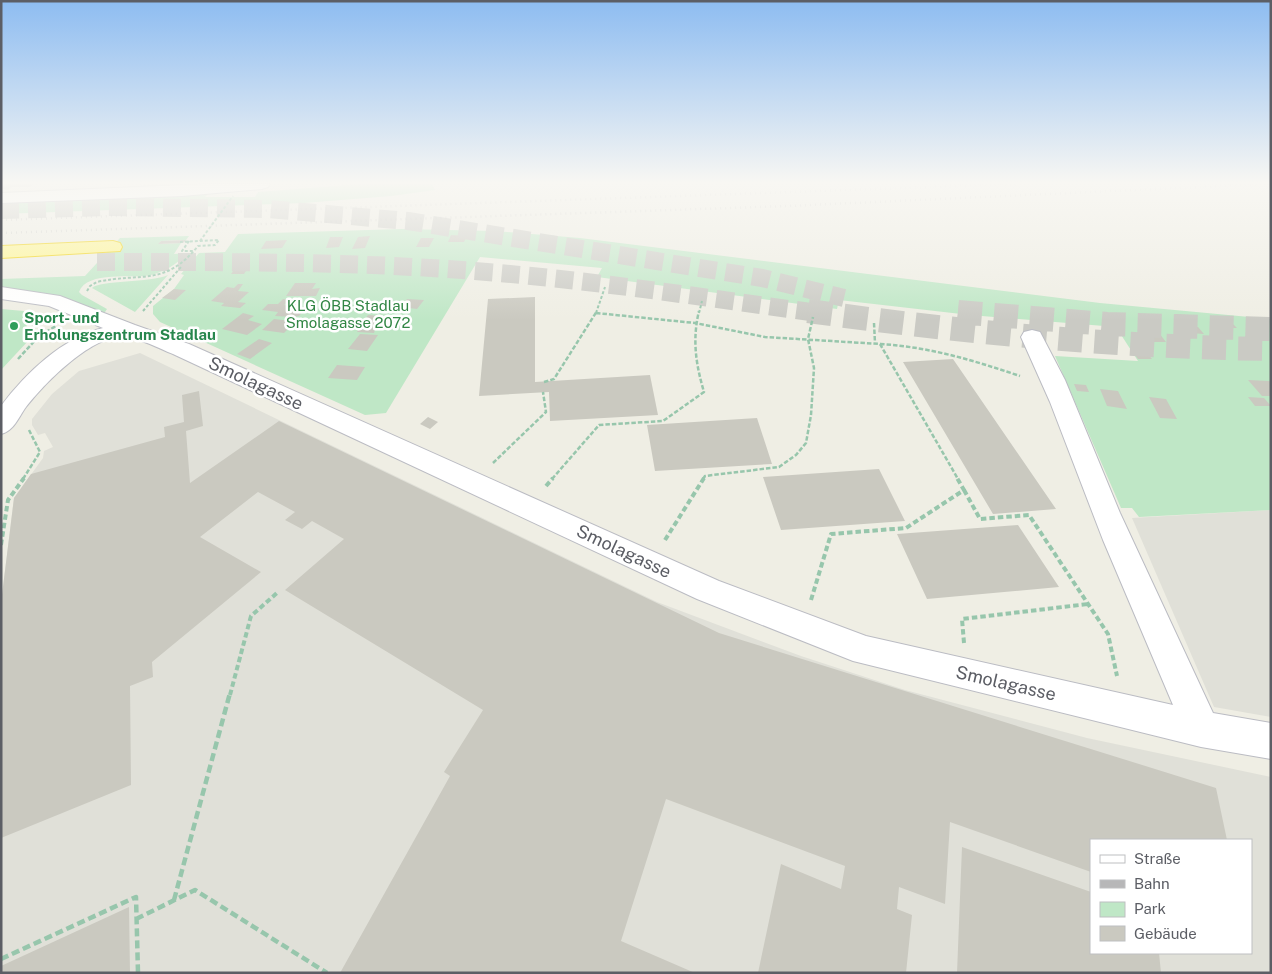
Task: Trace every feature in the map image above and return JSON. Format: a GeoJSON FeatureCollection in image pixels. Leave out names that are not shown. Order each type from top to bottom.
{"type":"FeatureCollection","features":[{"type":"Feature","properties":{"kind":"highway"},"geometry":{"type":"LineString","coordinates":[[1,252],[113,247]]}},
{"type":"Feature","properties":{"kind":"highway"},"geometry":{"type":"LineString","coordinates":[[1,266],[97,262]]}},
{"type":"Feature","properties":{"kind":"street","name":"Smolagasse"},"geometry":{"type":"LineString","coordinates":[[1,293],[53,300],[104,320],[133,323],[181,349],[708,590],[866,651],[1201,728],[1271,741]]}},
{"type":"Feature","properties":{"kind":"street"},"geometry":{"type":"LineString","coordinates":[[1,426],[41,375],[69,352],[93,338],[133,323]]}},
{"type":"Feature","properties":{"kind":"street"},"geometry":{"type":"LineString","coordinates":[[1032,337],[1053,380],[1106,514],[1176,666],[1201,728]]}},
{"type":"Feature","properties":{"kind":"path"},"geometry":{"type":"LineString","coordinates":[[200,241],[208,229]]}},
{"type":"Feature","properties":{"kind":"path"},"geometry":{"type":"LineString","coordinates":[[133,323],[183,265],[198,246],[215,245],[219,240],[206,241],[200,241],[180,242],[189,241],[182,251],[194,251]]}},
{"type":"Feature","properties":{"kind":"path"},"geometry":{"type":"LineString","coordinates":[[90,294],[86,290],[96,282],[154,277],[183,265]]}},
{"type":"Feature","properties":{"kind":"path"},"geometry":{"type":"LineString","coordinates":[[544,382],[554,379],[596,313],[605,287]]}},
{"type":"Feature","properties":{"kind":"path"},"geometry":{"type":"LineString","coordinates":[[528,507],[599,426],[663,421],[704,392],[695,363],[695,323],[702,301]]}},
{"type":"Feature","properties":{"kind":"path"},"geometry":{"type":"LineString","coordinates":[[596,313],[695,323],[765,337],[912,346],[956,355],[1019,376],[1053,380]]}},
{"type":"Feature","properties":{"kind":"path"},"geometry":{"type":"LineString","coordinates":[[650,564],[704,476],[779,467],[796,455],[806,443],[811,415],[814,368],[808,339],[813,317]]}},
{"type":"Feature","properties":{"kind":"path"},"geometry":{"type":"LineString","coordinates":[[874,323],[875,343]]}},
{"type":"Feature","properties":{"kind":"path"},"geometry":{"type":"LineString","coordinates":[[880,344],[980,519],[1029,515],[1108,634],[1125,711]]}},
{"type":"Feature","properties":{"kind":"path"},"geometry":{"type":"LineString","coordinates":[[474,482],[546,412],[543,392]]}},
{"type":"Feature","properties":{"kind":"path"},"geometry":{"type":"LineString","coordinates":[[1,545],[8,500],[40,452],[28,427]]}},
{"type":"Feature","properties":{"kind":"path"},"geometry":{"type":"LineString","coordinates":[[803,626],[831,534],[906,528],[964,490]]}},
{"type":"Feature","properties":{"kind":"path"},"geometry":{"type":"LineString","coordinates":[[174,900],[250,616],[278,592]]}},
{"type":"Feature","properties":{"kind":"path"},"geometry":{"type":"LineString","coordinates":[[965,674],[962,619],[1088,604]]}},
{"type":"Feature","properties":{"kind":"path"},"geometry":{"type":"LineString","coordinates":[[136,918],[195,890],[327,973]]}},
{"type":"Feature","properties":{"kind":"path"},"geometry":{"type":"LineString","coordinates":[[1,958],[136,897],[138,973]]}},
{"type":"Feature","properties":{"kind":"shaded area"},"geometry":{"type":"Polygon","coordinates":[[[140,353],[657,602],[801,656],[905,690],[1087,738],[1271,777],[1271,973],[1,973],[1,603],[14,498],[43,458],[44,451],[53,447],[45,433],[38,435],[32,425],[32,419],[52,394],[79,371],[140,353]]]}},
{"type":"Feature","properties":{"kind":"shaded area"},"geometry":{"type":"Polygon","coordinates":[[[1271,510],[1271,717],[1214,707],[1132,518],[1271,510]]]}},
{"type":"Feature","properties":{"kind":"green space","name":"KLG ÖBB Stadlau Smolagasse 2072"},"geometry":{"type":"Polygon","coordinates":[[[386,229],[495,231],[580,238],[1100,303],[1271,319],[1271,510],[1139,517],[1132,508],[1121,508],[1055,356],[1138,361],[1116,327],[970,315],[839,300],[837,309],[597,277],[602,268],[480,257],[386,413],[365,415],[160,322],[153,314],[153,306],[174,289],[184,275],[181,274],[199,253],[225,252],[238,234],[386,229]]]}},
{"type":"Feature","properties":{"kind":"green space"},"geometry":{"type":"Polygon","coordinates":[[[189,236],[186,240],[161,241],[159,244],[181,243],[174,254],[187,253],[175,264],[162,271],[143,276],[101,278],[84,285],[79,292],[107,309],[99,315],[1,289],[1,279],[85,276],[120,238],[189,236]]]}},
{"type":"Feature","properties":{"kind":"green space"},"geometry":{"type":"Polygon","coordinates":[[[168,275],[135,312],[92,288],[97,285],[160,278],[168,275]]]}},
{"type":"Feature","properties":{"kind":"green space","name":"Sport- und Erholungszentrum Stadlau"},"geometry":{"type":"Polygon","coordinates":[[[1,309],[24,311],[29,340],[1,370],[1,309]]]}},
{"type":"Feature","properties":{"kind":"building"},"geometry":{"type":"Polygon","coordinates":[[[451,235],[467,236],[464,242],[448,242],[451,235]]]}},
{"type":"Feature","properties":{"kind":"building"},"geometry":{"type":"Polygon","coordinates":[[[370,236],[365,248],[352,249],[358,237],[370,236]]]}},
{"type":"Feature","properties":{"kind":"building"},"geometry":{"type":"Polygon","coordinates":[[[330,237],[343,237],[339,247],[326,248],[330,237]]]}},
{"type":"Feature","properties":{"kind":"building"},"geometry":{"type":"Polygon","coordinates":[[[421,238],[434,238],[429,247],[416,247],[421,238]]]}},
{"type":"Feature","properties":{"kind":"building"},"geometry":{"type":"Polygon","coordinates":[[[186,240],[183,243],[158,244],[161,241],[186,240]]]}},
{"type":"Feature","properties":{"kind":"building"},"geometry":{"type":"Polygon","coordinates":[[[287,240],[282,248],[261,249],[266,241],[287,240]]]}},
{"type":"Feature","properties":{"kind":"building"},"geometry":{"type":"Polygon","coordinates":[[[249,266],[244,274],[231,274],[236,267],[249,266]]]}},
{"type":"Feature","properties":{"kind":"building"},"geometry":{"type":"Polygon","coordinates":[[[295,283],[316,283],[312,289],[320,288],[316,296],[286,296],[295,283]]]}},
{"type":"Feature","properties":{"kind":"building"},"geometry":{"type":"Polygon","coordinates":[[[238,284],[243,284],[238,291],[249,292],[238,302],[246,303],[240,308],[221,306],[224,303],[211,301],[227,287],[234,288],[238,284]]]}},
{"type":"Feature","properties":{"kind":"building"},"geometry":{"type":"Polygon","coordinates":[[[174,289],[186,290],[175,300],[162,298],[174,289]]]}},
{"type":"Feature","properties":{"kind":"building"},"geometry":{"type":"Polygon","coordinates":[[[535,297],[535,382],[650,375],[658,415],[550,421],[549,392],[479,396],[488,299],[535,297]]]}},
{"type":"Feature","properties":{"kind":"building"},"geometry":{"type":"Polygon","coordinates":[[[283,299],[290,300],[284,305],[306,308],[299,316],[292,317],[275,316],[278,312],[262,310],[268,304],[278,304],[283,299]]]}},
{"type":"Feature","properties":{"kind":"building"},"geometry":{"type":"Polygon","coordinates":[[[407,299],[424,300],[417,309],[401,307],[407,299]]]}},
{"type":"Feature","properties":{"kind":"building"},"geometry":{"type":"Polygon","coordinates":[[[243,313],[254,316],[248,320],[262,324],[247,335],[222,329],[243,313]]]}},
{"type":"Feature","properties":{"kind":"building"},"geometry":{"type":"Polygon","coordinates":[[[1174,314],[1188,315],[1197,326],[1182,325],[1174,314]]]}},
{"type":"Feature","properties":{"kind":"building"},"geometry":{"type":"Polygon","coordinates":[[[368,315],[393,317],[385,330],[375,330],[374,333],[357,332],[368,315]]]}},
{"type":"Feature","properties":{"kind":"building"},"geometry":{"type":"Polygon","coordinates":[[[1216,318],[1228,319],[1237,328],[1225,328],[1216,318]]]}},
{"type":"Feature","properties":{"kind":"building"},"geometry":{"type":"Polygon","coordinates":[[[274,319],[291,321],[288,325],[292,325],[284,333],[262,330],[274,319]]]}},
{"type":"Feature","properties":{"kind":"building"},"geometry":{"type":"Polygon","coordinates":[[[1184,326],[1198,327],[1204,334],[1190,333],[1184,326]]]}},
{"type":"Feature","properties":{"kind":"building"},"geometry":{"type":"Polygon","coordinates":[[[1140,332],[1159,333],[1166,342],[1147,342],[1140,332]]]}},
{"type":"Feature","properties":{"kind":"building"},"geometry":{"type":"Polygon","coordinates":[[[360,334],[378,335],[367,351],[348,349],[360,334]]]}},
{"type":"Feature","properties":{"kind":"building"},"geometry":{"type":"Polygon","coordinates":[[[259,339],[272,343],[250,359],[237,354],[259,339]]]}},
{"type":"Feature","properties":{"kind":"building"},"geometry":{"type":"Polygon","coordinates":[[[1133,352],[1147,353],[1152,359],[1138,359],[1133,352]]]}},
{"type":"Feature","properties":{"kind":"building"},"geometry":{"type":"Polygon","coordinates":[[[953,359],[1056,509],[993,514],[903,362],[953,359]]]}},
{"type":"Feature","properties":{"kind":"building"},"geometry":{"type":"Polygon","coordinates":[[[337,365],[365,367],[357,380],[328,378],[337,365]]]}},
{"type":"Feature","properties":{"kind":"building"},"geometry":{"type":"Polygon","coordinates":[[[1248,380],[1269,381],[1271,383],[1271,396],[1262,396],[1248,380]]]}},
{"type":"Feature","properties":{"kind":"building"},"geometry":{"type":"Polygon","coordinates":[[[1074,384],[1086,385],[1089,392],[1077,391],[1074,384]]]}},
{"type":"Feature","properties":{"kind":"building"},"geometry":{"type":"Polygon","coordinates":[[[1100,389],[1118,391],[1127,409],[1107,406],[1100,389]]]}},
{"type":"Feature","properties":{"kind":"building"},"geometry":{"type":"Polygon","coordinates":[[[199,391],[203,426],[186,431],[190,483],[279,421],[719,633],[1216,788],[1227,839],[1090,839],[1090,872],[950,822],[945,904],[899,887],[897,909],[912,915],[906,973],[758,973],[781,864],[841,889],[845,866],[666,799],[621,941],[695,973],[340,973],[450,776],[444,772],[483,710],[285,590],[344,539],[312,521],[302,529],[285,520],[295,512],[258,492],[200,537],[261,572],[152,662],[153,677],[130,686],[131,785],[1,838],[1,603],[14,498],[31,474],[165,437],[164,427],[184,422],[182,395],[199,391]]]}},
{"type":"Feature","properties":{"kind":"building"},"geometry":{"type":"Polygon","coordinates":[[[1149,397],[1166,399],[1177,419],[1160,418],[1149,397]]]}},
{"type":"Feature","properties":{"kind":"building"},"geometry":{"type":"Polygon","coordinates":[[[1248,397],[1264,398],[1271,406],[1255,406],[1248,397]]]}},
{"type":"Feature","properties":{"kind":"building"},"geometry":{"type":"Polygon","coordinates":[[[428,417],[438,422],[430,429],[420,424],[428,417]]]}},
{"type":"Feature","properties":{"kind":"building"},"geometry":{"type":"Polygon","coordinates":[[[757,418],[772,464],[655,471],[647,425],[757,418]]]}},
{"type":"Feature","properties":{"kind":"building"},"geometry":{"type":"Polygon","coordinates":[[[879,469],[905,521],[781,530],[763,477],[879,469]]]}},
{"type":"Feature","properties":{"kind":"building"},"geometry":{"type":"Polygon","coordinates":[[[1018,525],[1059,587],[927,599],[897,534],[1018,525]]]}},
{"type":"Feature","properties":{"kind":"building"},"geometry":{"type":"Polygon","coordinates":[[[962,847],[1090,892],[1090,954],[1159,954],[1161,973],[957,973],[962,847]]]}},
{"type":"Feature","properties":{"kind":"building"},"geometry":{"type":"Polygon","coordinates":[[[129,907],[130,973],[1,973],[1,966],[129,907]]]}},
{"type":"Feature","properties":{"kind":"tunnel"},"geometry":{"type":"LineString","coordinates":[[460,229],[762,278],[844,298]]}},
{"type":"Feature","properties":{"kind":"tunnel"},"geometry":{"type":"LineString","coordinates":[[97,262],[292,263],[438,268],[570,280],[818,313]]}},
{"type":"Feature","properties":{"kind":"tunnel"},"geometry":{"type":"LineString","coordinates":[[808,311],[924,326],[1097,342],[1271,349]]}},
{"type":"Feature","properties":{"kind":"tunnel"},"geometry":{"type":"LineString","coordinates":[[966,313],[958,312],[1107,324],[1271,329]]}},
{"type":"Feature","properties":{"kind":"railway"},"geometry":{"type":"LineString","coordinates":[[1,233],[104,229]]}},
{"type":"Feature","properties":{"kind":"place","name":"Sport- und Erholungszentrum Stadlau"},"geometry":{"type":"Point","coordinates":[14,326]}}]}
